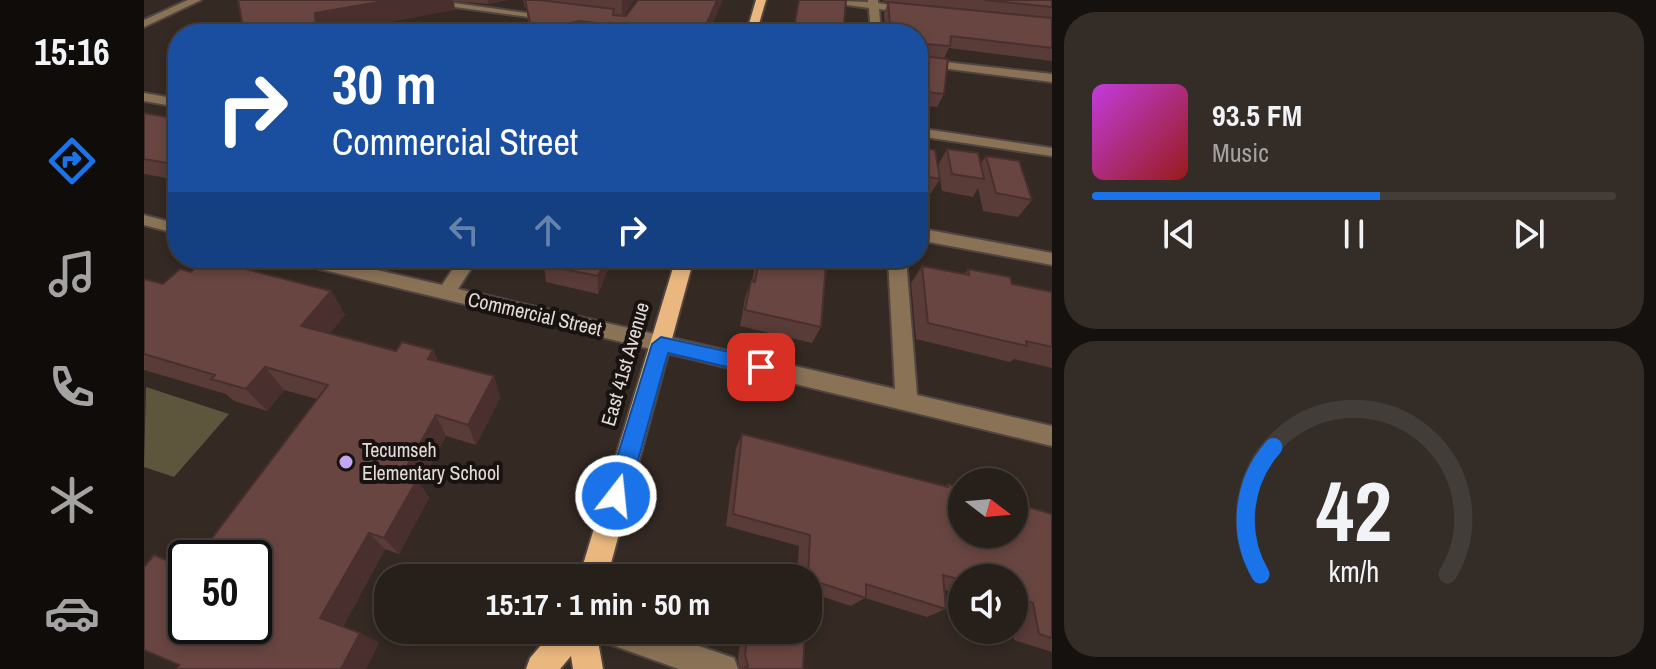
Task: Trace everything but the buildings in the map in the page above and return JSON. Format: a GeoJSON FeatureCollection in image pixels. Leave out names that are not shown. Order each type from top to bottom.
{"type":"FeatureCollection","features":[{"type":"Feature","properties":{"kind":"main road"},"geometry":{"type":"LineString","coordinates":[[754,24],[761,0]]}},
{"type":"Feature","properties":{"kind":"main road","name":"East 41st Avenue"},"geometry":{"type":"LineString","coordinates":[[597,564],[682,268]]}},
{"type":"Feature","properties":{"kind":"main road"},"geometry":{"type":"LineString","coordinates":[[541,669],[562,644]]}},
{"type":"Feature","properties":{"kind":"main road"},"geometry":{"type":"LineString","coordinates":[[584,644],[588,669]]}},
{"type":"Feature","properties":{"kind":"street"},"geometry":{"type":"LineString","coordinates":[[144,24],[196,0]]}},
{"type":"Feature","properties":{"kind":"street"},"geometry":{"type":"LineString","coordinates":[[408,0],[568,19]]}},
{"type":"Feature","properties":{"kind":"street"},"geometry":{"type":"LineString","coordinates":[[816,0],[873,3],[918,11]]}},
{"type":"Feature","properties":{"kind":"street"},"geometry":{"type":"LineString","coordinates":[[873,3],[875,24]]}},
{"type":"Feature","properties":{"kind":"street"},"geometry":{"type":"LineString","coordinates":[[928,63],[1052,78]]}},
{"type":"Feature","properties":{"kind":"street"},"geometry":{"type":"LineString","coordinates":[[144,97],[168,101]]}},
{"type":"Feature","properties":{"kind":"street"},"geometry":{"type":"LineString","coordinates":[[928,133],[1052,152]]}},
{"type":"Feature","properties":{"kind":"street"},"geometry":{"type":"LineString","coordinates":[[144,220],[168,226]]}},
{"type":"Feature","properties":{"kind":"street"},"geometry":{"type":"LineString","coordinates":[[928,236],[1052,259]]}},
{"type":"Feature","properties":{"kind":"street","name":"Commercial Street"},"geometry":{"type":"LineString","coordinates":[[341,268],[1052,436]]}},
{"type":"Feature","properties":{"kind":"street"},"geometry":{"type":"LineString","coordinates":[[446,293],[462,268]]}},
{"type":"Feature","properties":{"kind":"street"},"geometry":{"type":"LineString","coordinates":[[898,268],[907,402]]}},
{"type":"Feature","properties":{"kind":"street"},"geometry":{"type":"LineString","coordinates":[[649,644],[723,669]]}},
{"type":"Feature","properties":{"kind":"shaded area"},"geometry":{"type":"Polygon","coordinates":[[[146,387],[229,414],[174,477],[144,467],[146,387]]]}},
{"type":"Feature","properties":{"kind":"place","name":"Tecumseh Elementary School"},"geometry":{"type":"Point","coordinates":[346,462]}},
{"type":"Feature","properties":{"kind":"route"},"geometry":{"type":"LineString","coordinates":[[616,496],[661,344],[761,367]]}}]}
